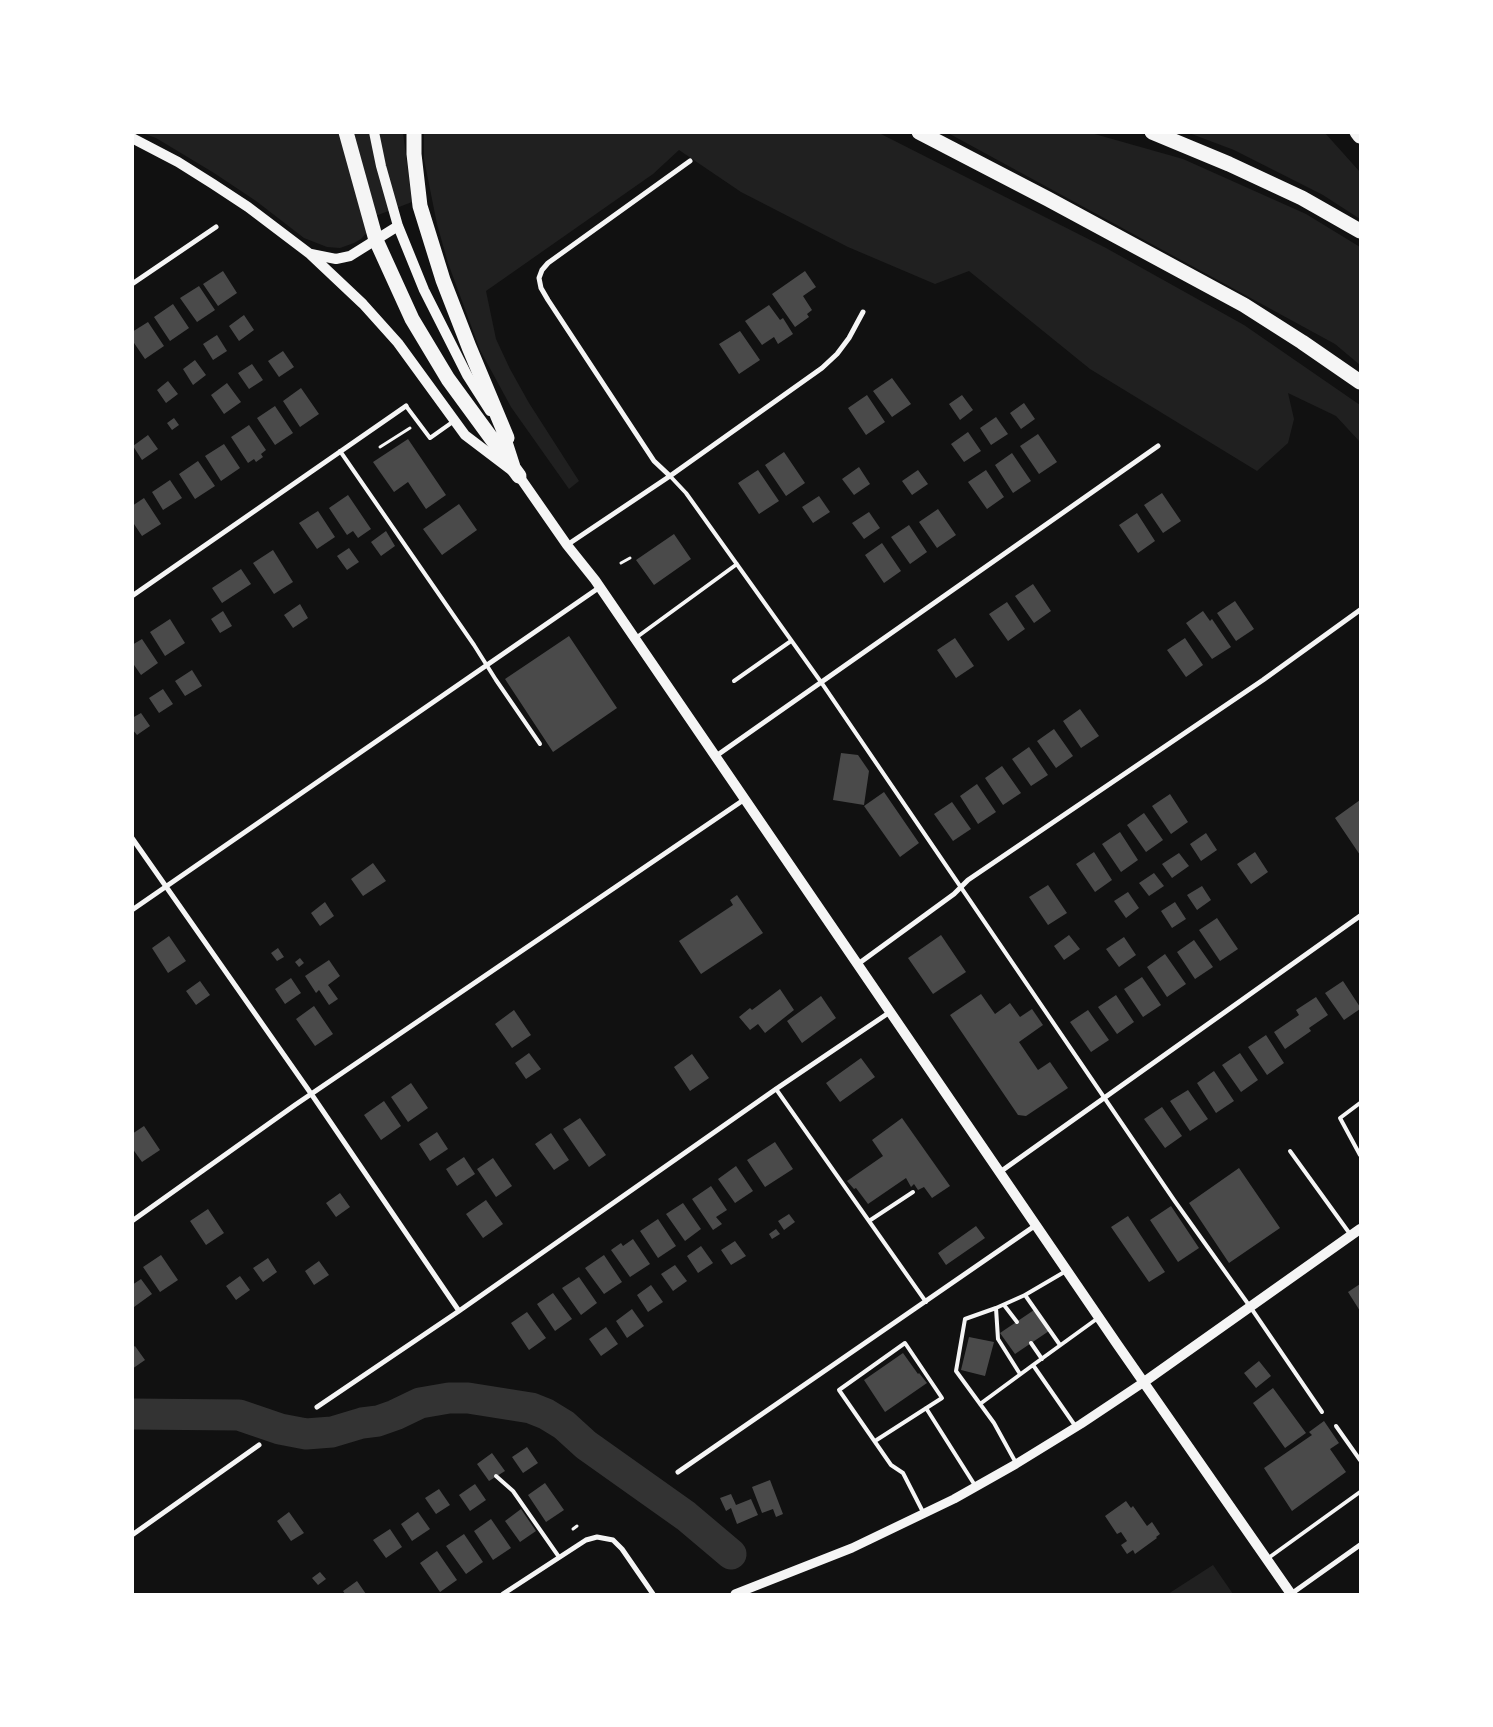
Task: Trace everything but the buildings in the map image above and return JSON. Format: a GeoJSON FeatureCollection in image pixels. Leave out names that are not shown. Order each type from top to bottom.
{"type":"FeatureCollection","features":[{"type":"Feature","properties":{"kind":"highway"},"geometry":{"type":"LineString","coordinates":[[346,132],[376,240],[412,319],[448,379],[519,476]]}},
{"type":"Feature","properties":{"kind":"highway"},"geometry":{"type":"LineString","coordinates":[[414,132],[414,154],[420,206],[469,347],[507,438]]}},
{"type":"Feature","properties":{"kind":"highway"},"geometry":{"type":"LineString","coordinates":[[919,132],[1244,305],[1360,382]]}},
{"type":"Feature","properties":{"kind":"highway"},"geometry":{"type":"LineString","coordinates":[[1152,132],[1229,164],[1302,198],[1360,231]]}},
{"type":"Feature","properties":{"kind":"highway"},"geometry":{"type":"LineString","coordinates":[[1357,132],[1360,136]]}},
{"type":"Feature","properties":{"kind":"main road"},"geometry":{"type":"LineString","coordinates":[[374,132],[381,166],[398,226],[424,290],[467,375],[507,438],[519,476],[567,545],[600,587],[1291,1594]]}},
{"type":"Feature","properties":{"kind":"main road"},"geometry":{"type":"LineString","coordinates":[[132,138],[178,162],[213,184],[310,254],[363,304],[398,343],[465,435],[519,476]]}},
{"type":"Feature","properties":{"kind":"main road"},"geometry":{"type":"LineString","coordinates":[[310,254],[336,259],[350,256],[398,226]]}},
{"type":"Feature","properties":{"kind":"main road"},"geometry":{"type":"LineString","coordinates":[[1144,1382],[1360,1229]]}},
{"type":"Feature","properties":{"kind":"street"},"geometry":{"type":"LineString","coordinates":[[670,476],[654,461],[553,308],[541,288],[540,278],[542,270],[548,263],[690,161]]}},
{"type":"Feature","properties":{"kind":"street"},"geometry":{"type":"LineString","coordinates":[[132,284],[216,227]]}},
{"type":"Feature","properties":{"kind":"street"},"geometry":{"type":"LineString","coordinates":[[567,545],[670,476],[822,368],[837,354],[849,338],[863,312]]}},
{"type":"Feature","properties":{"kind":"street"},"geometry":{"type":"LineString","coordinates":[[132,596],[406,406]]}},
{"type":"Feature","properties":{"kind":"street"},"geometry":{"type":"LineString","coordinates":[[716,756],[1158,446]]}},
{"type":"Feature","properties":{"kind":"street"},"geometry":{"type":"LineString","coordinates":[[132,910],[600,587]]}},
{"type":"Feature","properties":{"kind":"street"},"geometry":{"type":"LineString","coordinates":[[858,964],[960,888],[968,880],[1254,685],[1360,610]]}},
{"type":"Feature","properties":{"kind":"street"},"geometry":{"type":"LineString","coordinates":[[132,1221],[312,1095],[745,799]]}},
{"type":"Feature","properties":{"kind":"street"},"geometry":{"type":"LineString","coordinates":[[132,838],[312,1095],[459,1311]]}},
{"type":"Feature","properties":{"kind":"street"},"geometry":{"type":"LineString","coordinates":[[1000,1172],[1360,916]]}},
{"type":"Feature","properties":{"kind":"street"},"geometry":{"type":"LineString","coordinates":[[317,1407],[459,1311],[776,1089],[890,1012]]}},
{"type":"Feature","properties":{"kind":"street"},"geometry":{"type":"LineString","coordinates":[[678,1472],[1036,1224]]}},
{"type":"Feature","properties":{"kind":"street"},"geometry":{"type":"LineString","coordinates":[[735,1594],[852,1548],[924,1514],[1016,1464],[1144,1382]]}},
{"type":"Feature","properties":{"kind":"street"},"geometry":{"type":"LineString","coordinates":[[132,1535],[259,1445]]}},
{"type":"Feature","properties":{"kind":"street"},"geometry":{"type":"LineString","coordinates":[[503,1594],[586,1540],[602,1537],[613,1540],[622,1549],[653,1594]]}},
{"type":"Feature","properties":{"kind":"street"},"geometry":{"type":"LineString","coordinates":[[1291,1594],[1360,1545]]}},
{"type":"Feature","properties":{"kind":"lane"},"geometry":{"type":"LineString","coordinates":[[406,406],[430,438],[454,421]]}},
{"type":"Feature","properties":{"kind":"lane"},"geometry":{"type":"LineString","coordinates":[[340,452],[540,744]]}},
{"type":"Feature","properties":{"kind":"lane"},"geometry":{"type":"LineString","coordinates":[[670,476],[686,493],[821,682],[1103,1098],[1322,1412]]}},
{"type":"Feature","properties":{"kind":"lane"},"geometry":{"type":"LineString","coordinates":[[635,638],[737,564]]}},
{"type":"Feature","properties":{"kind":"lane"},"geometry":{"type":"LineString","coordinates":[[734,681],[791,641]]}},
{"type":"Feature","properties":{"kind":"lane"},"geometry":{"type":"LineString","coordinates":[[776,1089],[926,1302]]}},
{"type":"Feature","properties":{"kind":"lane"},"geometry":{"type":"LineString","coordinates":[[1360,1103],[1340,1118],[1360,1155]]}},
{"type":"Feature","properties":{"kind":"lane"},"geometry":{"type":"LineString","coordinates":[[1290,1151],[1351,1236]]}},
{"type":"Feature","properties":{"kind":"lane"},"geometry":{"type":"LineString","coordinates":[[869,1222],[913,1192]]}},
{"type":"Feature","properties":{"kind":"lane"},"geometry":{"type":"LineString","coordinates":[[1016,1464],[994,1422],[956,1371],[965,1319],[1025,1295],[1067,1270]]}},
{"type":"Feature","properties":{"kind":"lane"},"geometry":{"type":"LineString","coordinates":[[1025,1295],[1060,1345]]}},
{"type":"Feature","properties":{"kind":"lane"},"geometry":{"type":"LineString","coordinates":[[1004,1305],[1017,1322]]}},
{"type":"Feature","properties":{"kind":"lane"},"geometry":{"type":"LineString","coordinates":[[996,1308],[998,1339],[1020,1374]]}},
{"type":"Feature","properties":{"kind":"lane"},"geometry":{"type":"LineString","coordinates":[[980,1404],[1100,1317]]}},
{"type":"Feature","properties":{"kind":"lane"},"geometry":{"type":"LineString","coordinates":[[874,1441],[942,1398],[905,1343],[839,1390],[874,1441],[891,1465],[903,1473],[924,1514]]}},
{"type":"Feature","properties":{"kind":"lane"},"geometry":{"type":"LineString","coordinates":[[1031,1343],[1042,1359]]}},
{"type":"Feature","properties":{"kind":"lane"},"geometry":{"type":"LineString","coordinates":[[1033,1365],[1076,1427]]}},
{"type":"Feature","properties":{"kind":"lane"},"geometry":{"type":"LineString","coordinates":[[926,1408],[976,1487]]}},
{"type":"Feature","properties":{"kind":"lane"},"geometry":{"type":"LineString","coordinates":[[1336,1426],[1360,1460]]}},
{"type":"Feature","properties":{"kind":"lane"},"geometry":{"type":"LineString","coordinates":[[496,1476],[513,1491],[559,1558]]}},
{"type":"Feature","properties":{"kind":"lane"},"geometry":{"type":"LineString","coordinates":[[1266,1559],[1360,1492]]}},
{"type":"Feature","properties":{"kind":"path"},"geometry":{"type":"LineString","coordinates":[[380,447],[418,423]]}},
{"type":"Feature","properties":{"kind":"path"},"geometry":{"type":"LineString","coordinates":[[621,563],[630,558]]}},
{"type":"Feature","properties":{"kind":"shaded area"},"geometry":{"type":"Polygon","coordinates":[[[142,133],[403,133],[412,202],[365,220],[368,231],[361,239],[354,243],[340,248],[327,247],[304,238],[256,201],[214,173],[156,138],[142,133]]]}},
{"type":"Feature","properties":{"kind":"shaded area"},"geometry":{"type":"Polygon","coordinates":[[[424,133],[879,133],[1106,248],[1244,325],[1360,405],[1360,442],[1336,416],[1288,393],[1294,419],[1288,443],[1257,471],[1090,369],[969,271],[935,284],[848,247],[741,192],[679,150],[653,174],[486,291],[496,339],[510,369],[529,403],[579,481],[569,489],[511,407],[480,350],[448,263],[437,224],[424,159],[424,133]]]}},
{"type":"Feature","properties":{"kind":"shaded area"},"geometry":{"type":"Polygon","coordinates":[[[948,133],[1091,133],[1183,159],[1306,214],[1360,247],[1360,365],[1335,344],[948,133]]]}},
{"type":"Feature","properties":{"kind":"shaded area"},"geometry":{"type":"Polygon","coordinates":[[[1189,133],[1325,133],[1360,172],[1360,219],[1323,195],[1234,150],[1189,133]]]}},
{"type":"Feature","properties":{"kind":"shaded area"},"geometry":{"type":"Polygon","coordinates":[[[1213,1565],[1233,1594],[1168,1594],[1213,1565]]]}},
{"type":"Feature","properties":{"kind":"waterway"},"geometry":{"type":"LineString","coordinates":[[132,1414],[239,1415],[280,1429],[306,1434],[332,1432],[362,1423],[378,1421],[420,1403],[449,1398],[468,1398],[531,1408],[546,1414],[564,1425],[586,1445],[686,1516],[731,1554]]}}]}
